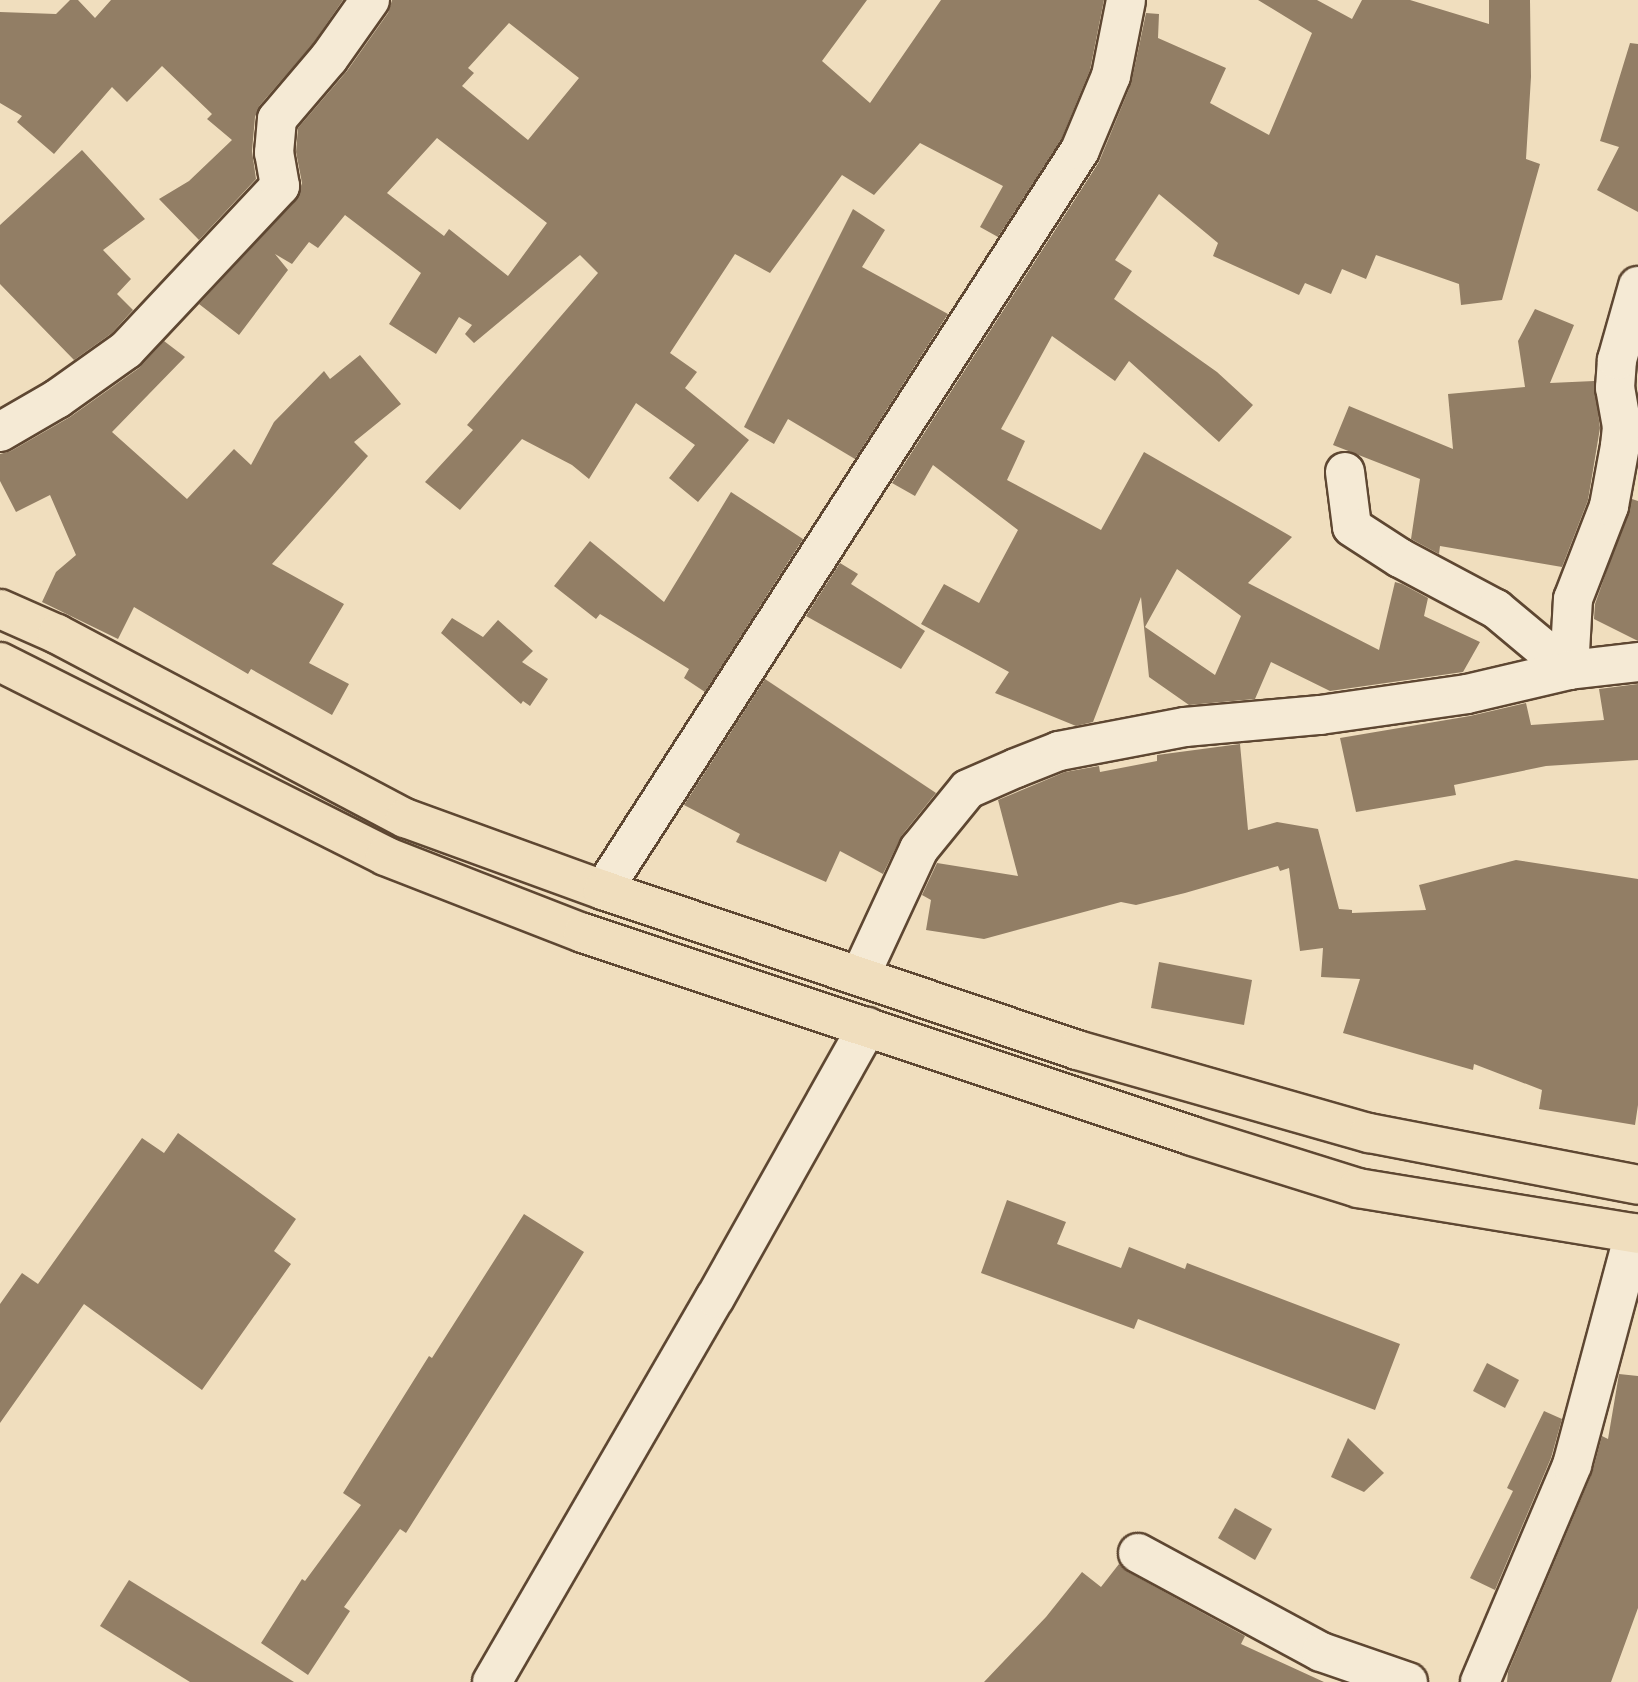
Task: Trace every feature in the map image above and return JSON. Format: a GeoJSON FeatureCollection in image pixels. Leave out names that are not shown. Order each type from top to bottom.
{"type":"FeatureCollection","features":[{"type":"Feature","properties":{"kind":"main road"},"geometry":{"type":"LineString","coordinates":[[0,609],[57,634],[405,818],[604,890],[1077,1050],[1369,1133],[1638,1185]]}},
{"type":"Feature","properties":{"kind":"main road"},"geometry":{"type":"LineString","coordinates":[[0,662],[385,856],[583,933],[1358,1188],[1636,1233]]}},
{"type":"Feature","properties":{"kind":"street"},"geometry":{"type":"LineString","coordinates":[[0,432],[57,399],[126,350],[280,186],[274,153],[276,119],[329,58],[370,0]]}},
{"type":"Feature","properties":{"kind":"street"},"geometry":{"type":"LineString","coordinates":[[604,890],[1080,150],[1111,76],[1126,0]]}},
{"type":"Feature","properties":{"kind":"street"},"geometry":{"type":"LineString","coordinates":[[1569,670],[1573,599],[1609,506],[1620,446],[1622,427],[1615,388],[1617,360],[1638,286]]}},
{"type":"Feature","properties":{"kind":"street"},"geometry":{"type":"LineString","coordinates":[[1345,472],[1352,527],[1400,558],[1496,609],[1569,670]]}},
{"type":"Feature","properties":{"kind":"street"},"geometry":{"type":"LineString","coordinates":[[860,976],[919,849],[968,789],[1059,751],[1185,727],[1320,715],[1467,694],[1569,670],[1638,662]]}},
{"type":"Feature","properties":{"kind":"street"},"geometry":{"type":"LineString","coordinates":[[492,1682],[715,1298],[867,1027]]}},
{"type":"Feature","properties":{"kind":"street"},"geometry":{"type":"LineString","coordinates":[[1480,1682],[1572,1465],[1636,1233]]}},
{"type":"Feature","properties":{"kind":"street"},"geometry":{"type":"LineString","coordinates":[[1138,1553],[1321,1652],[1408,1682]]}},
{"type":"Feature","properties":{"kind":"building"},"geometry":{"type":"Polygon","coordinates":[[[70,0],[78,0],[95,18],[111,0],[343,0],[312,45],[260,105],[255,117],[252,151],[256,179],[199,240],[159,199],[189,181],[232,140],[207,119],[212,114],[162,66],[127,102],[112,87],[54,154],[17,122],[22,116],[0,103],[0,12],[56,14],[70,0]]]}},
{"type":"Feature","properties":{"kind":"building"},"geometry":{"type":"Polygon","coordinates":[[[392,0],[867,0],[822,61],[870,103],[941,0],[1104,0],[1090,70],[1061,140],[998,237],[980,227],[1003,186],[920,143],[874,195],[842,175],[770,273],[735,254],[670,353],[697,372],[685,388],[749,440],[698,502],[669,478],[695,445],[636,403],[589,479],[572,465],[522,439],[460,510],[425,482],[473,430],[467,425],[598,273],[580,255],[474,343],[465,334],[472,325],[459,317],[436,354],[389,324],[421,273],[345,215],[318,248],[309,242],[292,264],[275,254],[288,270],[239,335],[199,304],[296,200],[302,183],[296,152],[298,128],[347,71],[388,13],[392,0]],[[509,23],[468,68],[474,73],[462,86],[528,140],[579,78],[509,23]],[[437,138],[387,193],[444,236],[449,229],[508,276],[547,223],[437,138]]]}},
{"type":"Feature","properties":{"kind":"building"},"geometry":{"type":"Polygon","coordinates":[[[1258,0],[1317,0],[1352,19],[1362,0],[1410,0],[1489,24],[1489,0],[1530,0],[1531,77],[1526,159],[1540,164],[1502,300],[1461,305],[1459,284],[1376,255],[1366,279],[1342,269],[1331,294],[1305,283],[1299,295],[1213,256],[1218,243],[1159,194],[1115,260],[1132,271],[1114,299],[1217,372],[1253,405],[1219,442],[1129,361],[1115,381],[1052,336],[1001,429],[1025,441],[1007,480],[1101,530],[1144,452],[1292,537],[1248,583],[1379,650],[1395,582],[1428,598],[1424,616],[1480,642],[1463,672],[1330,691],[1271,662],[1255,699],[1189,705],[1149,677],[1141,597],[1093,722],[1076,726],[995,693],[1009,672],[921,624],[944,584],[979,603],[1018,530],[933,465],[915,496],[892,483],[1099,162],[1131,84],[1146,13],[1159,14],[1158,38],[1226,68],[1210,103],[1269,135],[1312,33],[1258,0]],[[1177,569],[1145,627],[1215,675],[1241,616],[1177,569]]]}},
{"type":"Feature","properties":{"kind":"building"},"geometry":{"type":"Polygon","coordinates":[[[1630,43],[1638,44],[1638,212],[1597,190],[1619,147],[1600,141],[1630,43]]]}},
{"type":"Feature","properties":{"kind":"building"},"geometry":{"type":"Polygon","coordinates":[[[82,150],[145,219],[103,250],[131,279],[117,294],[133,310],[112,333],[74,360],[0,284],[0,225],[82,150]]]}},
{"type":"Feature","properties":{"kind":"building"},"geometry":{"type":"Polygon","coordinates":[[[853,209],[885,230],[862,267],[948,314],[855,459],[788,419],[774,444],[744,427],[853,209]]]}},
{"type":"Feature","properties":{"kind":"building"},"geometry":{"type":"Polygon","coordinates":[[[1535,309],[1574,325],[1550,383],[1594,381],[1600,428],[1588,500],[1562,567],[1440,546],[1439,554],[1411,539],[1420,479],[1333,445],[1349,406],[1453,449],[1448,394],[1525,387],[1518,341],[1535,309]]]}},
{"type":"Feature","properties":{"kind":"building"},"geometry":{"type":"Polygon","coordinates":[[[164,341],[185,357],[112,432],[187,499],[234,449],[251,465],[274,422],[324,371],[330,379],[360,355],[401,404],[354,442],[368,456],[272,564],[344,604],[309,663],[349,684],[332,715],[251,669],[248,674],[134,607],[118,639],[42,602],[56,572],[76,555],[50,495],[16,512],[0,481],[0,454],[11,451],[70,417],[139,368],[164,341]]]}},
{"type":"Feature","properties":{"kind":"building"},"geometry":{"type":"Polygon","coordinates":[[[731,492],[803,539],[705,692],[684,678],[689,669],[600,614],[596,619],[554,586],[590,541],[664,602],[731,492]]]}},
{"type":"Feature","properties":{"kind":"building"},"geometry":{"type":"Polygon","coordinates":[[[1632,499],[1638,501],[1638,641],[1594,619],[1595,604],[1632,499]]]}},
{"type":"Feature","properties":{"kind":"building"},"geometry":{"type":"Polygon","coordinates":[[[840,563],[858,574],[851,584],[925,631],[901,669],[806,616],[840,563]]]}},
{"type":"Feature","properties":{"kind":"building"},"geometry":{"type":"Polygon","coordinates":[[[452,618],[483,637],[498,620],[533,651],[522,662],[548,679],[530,706],[523,701],[521,704],[441,633],[452,618]]]}},
{"type":"Feature","properties":{"kind":"building"},"geometry":{"type":"Polygon","coordinates":[[[765,679],[936,793],[902,835],[883,874],[840,851],[826,882],[736,842],[740,834],[684,805],[765,679]]]}},
{"type":"Feature","properties":{"kind":"building"},"geometry":{"type":"Polygon","coordinates":[[[1638,684],[1638,760],[1546,766],[1454,785],[1456,795],[1356,812],[1340,738],[1470,716],[1526,703],[1531,725],[1604,720],[1599,689],[1638,684]]]}},
{"type":"Feature","properties":{"kind":"building"},"geometry":{"type":"Polygon","coordinates":[[[1240,744],[1248,830],[1277,822],[1318,829],[1339,909],[1352,910],[1352,913],[1426,910],[1419,885],[1516,860],[1638,879],[1638,1105],[1635,1125],[1539,1109],[1542,1090],[1474,1064],[1473,1070],[1343,1033],[1360,979],[1321,977],[1323,948],[1300,951],[1289,868],[1280,871],[1278,866],[1136,905],[1121,902],[984,939],[926,930],[931,900],[922,895],[937,863],[1018,876],[998,800],[1065,772],[1099,766],[1100,772],[1157,761],[1157,755],[1240,744]]]}},
{"type":"Feature","properties":{"kind":"building"},"geometry":{"type":"Polygon","coordinates":[[[1159,962],[1252,980],[1244,1025],[1151,1008],[1159,962]]]}},
{"type":"Feature","properties":{"kind":"building"},"geometry":{"type":"Polygon","coordinates":[[[178,1133],[296,1219],[274,1251],[291,1264],[202,1390],[84,1304],[0,1423],[0,1304],[22,1273],[38,1284],[142,1138],[164,1153],[178,1133]]]}},
{"type":"Feature","properties":{"kind":"building"},"geometry":{"type":"Polygon","coordinates":[[[1007,1200],[1066,1222],[1057,1244],[1121,1268],[1129,1247],[1185,1269],[1187,1263],[1400,1344],[1375,1410],[1138,1319],[1134,1329],[981,1273],[1007,1200]]]}},
{"type":"Feature","properties":{"kind":"building"},"geometry":{"type":"Polygon","coordinates":[[[524,1214],[584,1252],[406,1533],[400,1529],[344,1607],[350,1611],[308,1675],[261,1643],[302,1579],[305,1581],[361,1505],[343,1493],[429,1356],[432,1358],[524,1214]]]}},
{"type":"Feature","properties":{"kind":"building"},"geometry":{"type":"Polygon","coordinates":[[[1487,1363],[1519,1380],[1505,1408],[1473,1391],[1487,1363]]]}},
{"type":"Feature","properties":{"kind":"building"},"geometry":{"type":"Polygon","coordinates":[[[1619,1374],[1638,1376],[1638,1608],[1611,1682],[1507,1682],[1508,1672],[1592,1473],[1602,1436],[1608,1439],[1619,1374]]]}},
{"type":"Feature","properties":{"kind":"building"},"geometry":{"type":"Polygon","coordinates":[[[1544,1411],[1562,1419],[1551,1458],[1495,1590],[1470,1578],[1513,1491],[1507,1488],[1544,1411]]]}},
{"type":"Feature","properties":{"kind":"building"},"geometry":{"type":"Polygon","coordinates":[[[1348,1438],[1384,1473],[1364,1492],[1331,1477],[1348,1438]]]}},
{"type":"Feature","properties":{"kind":"building"},"geometry":{"type":"Polygon","coordinates":[[[1235,1508],[1272,1529],[1255,1560],[1218,1538],[1235,1508]]]}},
{"type":"Feature","properties":{"kind":"building"},"geometry":{"type":"Polygon","coordinates":[[[1119,1564],[1128,1572],[1245,1636],[1241,1644],[1324,1682],[984,1682],[1046,1617],[1082,1572],[1101,1587],[1119,1564]]]}},
{"type":"Feature","properties":{"kind":"building"},"geometry":{"type":"Polygon","coordinates":[[[129,1580],[294,1682],[190,1682],[100,1626],[129,1580]]]}}]}
